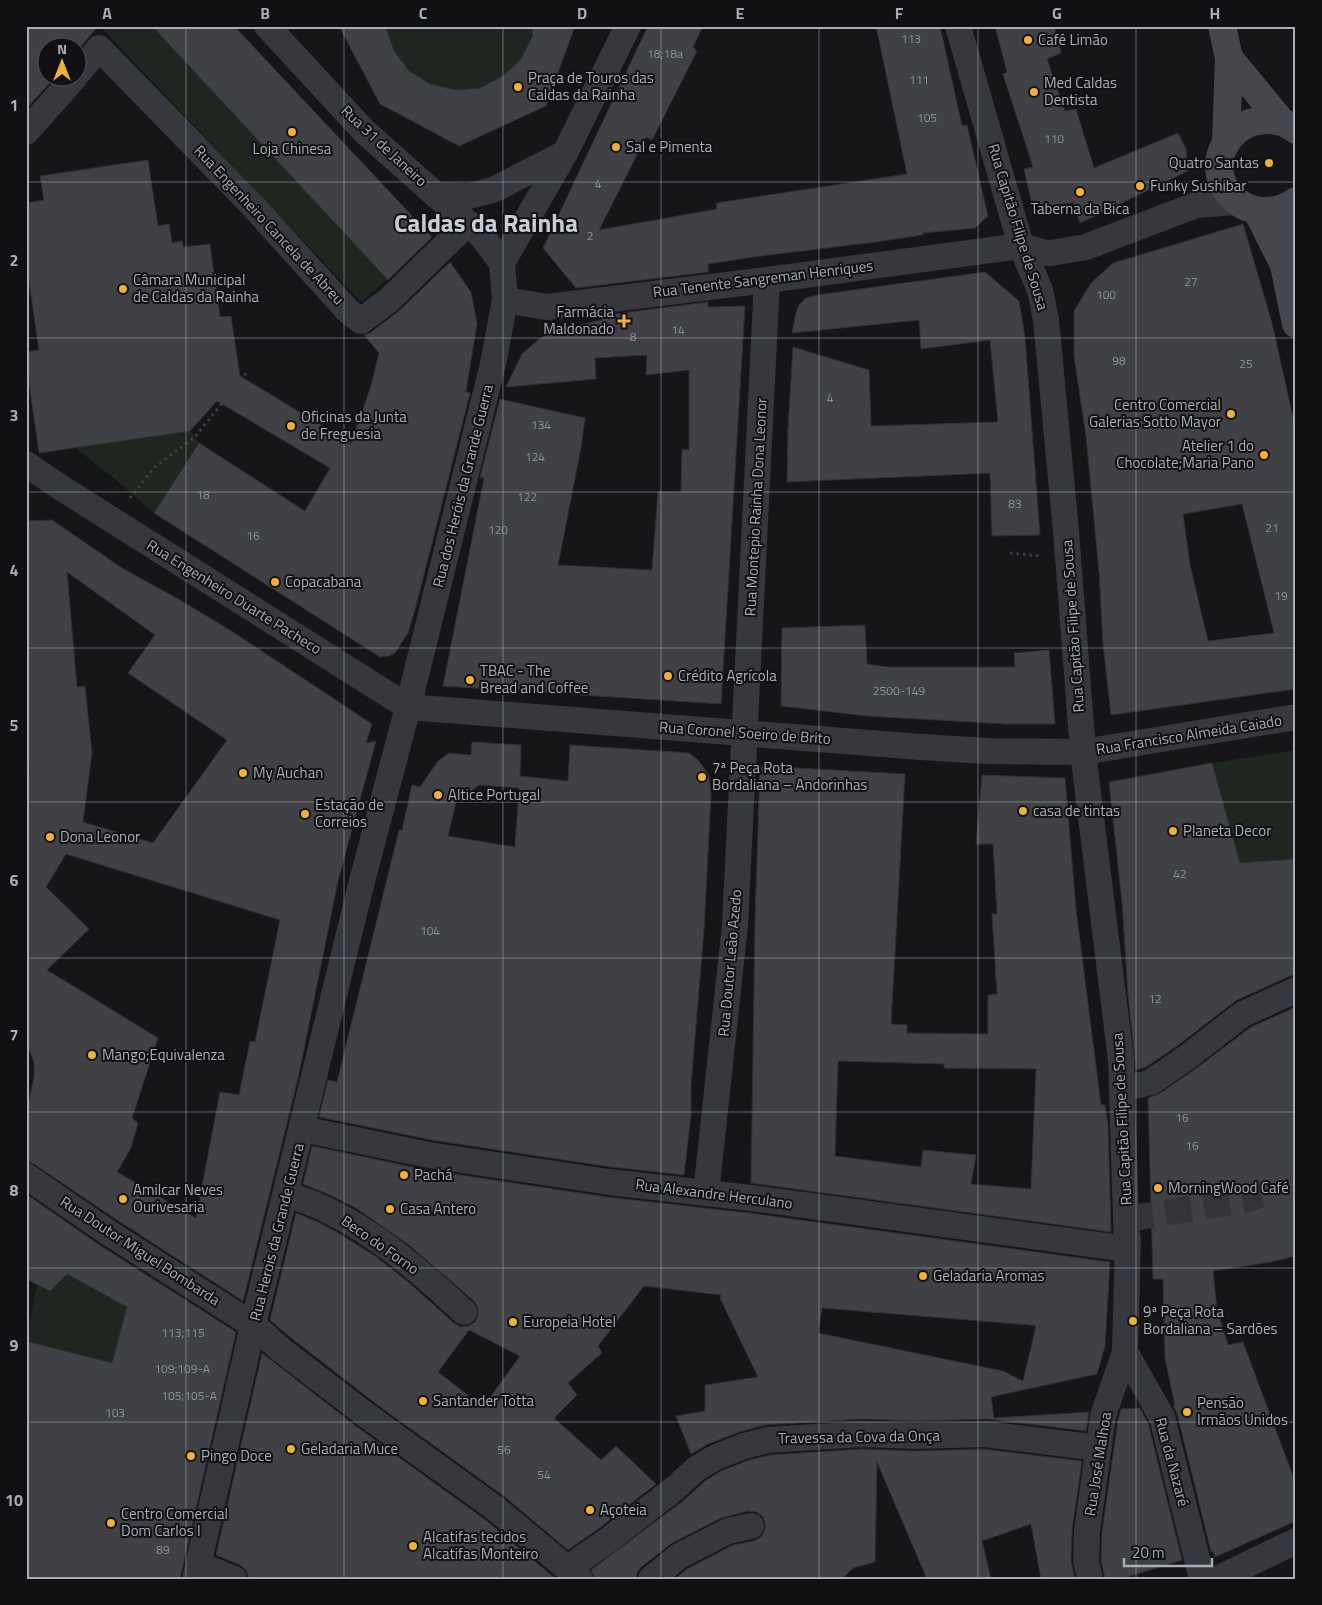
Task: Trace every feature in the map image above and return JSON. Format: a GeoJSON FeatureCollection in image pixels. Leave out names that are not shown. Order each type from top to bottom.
{"type":"FeatureCollection","features":[{"type":"Feature","properties":{"kind":"main road"},"geometry":{"type":"LineString","coordinates":[[1222,26],[1229,58],[1226,142],[1220,165],[1221,177],[1225,186],[1247,206],[1284,264],[1296,324]]}},
{"type":"Feature","properties":{"kind":"main road"},"geometry":{"type":"LineString","coordinates":[[1229,58],[1291,125]]}},
{"type":"Feature","properties":{"kind":"main road"},"geometry":{"type":"LineString","coordinates":[[1226,142],[1236,130],[1250,122],[1265,119],[1291,125]]}},
{"type":"Feature","properties":{"kind":"main road"},"geometry":{"type":"LineString","coordinates":[[1247,206],[1272,211],[1287,207],[1296,200]]}},
{"type":"Feature","properties":{"kind":"main road"},"geometry":{"type":"LineString","coordinates":[[1284,264],[1296,215]]}},
{"type":"Feature","properties":{"kind":"street","name":"Rua 31 de Janeiro"},"geometry":{"type":"LineString","coordinates":[[267,26],[364,131],[482,236],[502,263]]}},
{"type":"Feature","properties":{"kind":"street"},"geometry":{"type":"LineString","coordinates":[[502,263],[565,153],[628,26]]}},
{"type":"Feature","properties":{"kind":"street","name":"Rua Capitão Filipe de Sousa"},"geometry":{"type":"LineString","coordinates":[[958,26],[1022,246],[1040,290],[1046,320],[1066,531],[1083,752],[1121,1060],[1127,1244],[1124,1352]]}},
{"type":"Feature","properties":{"kind":"street","name":"Rua Engenheiro Cancela de Abreu"},"geometry":{"type":"LineString","coordinates":[[88,61],[99,48],[254,207],[348,311],[361,321],[389,300],[468,223]]}},
{"type":"Feature","properties":{"kind":"street"},"geometry":{"type":"LineString","coordinates":[[26,132],[65,88]]}},
{"type":"Feature","properties":{"kind":"street"},"geometry":{"type":"LineString","coordinates":[[436,195],[469,196],[492,190],[565,153]]}},
{"type":"Feature","properties":{"kind":"street"},"geometry":{"type":"LineString","coordinates":[[1196,205],[1221,177]]}},
{"type":"Feature","properties":{"kind":"street"},"geometry":{"type":"LineString","coordinates":[[1022,246],[1046,253],[1086,247],[1196,205],[1247,206]]}},
{"type":"Feature","properties":{"kind":"street","name":"Rua Tenente Sangreman Henriques"},"geometry":{"type":"LineString","coordinates":[[505,300],[547,306],[767,280],[1022,246]]}},
{"type":"Feature","properties":{"kind":"street","name":"Rua dos Heróis da Grande Guerra"},"geometry":{"type":"LineString","coordinates":[[361,885],[408,707],[493,364],[505,300],[502,263]]}},
{"type":"Feature","properties":{"kind":"street","name":"Rua Montepio Rainha Dona Leonor"},"geometry":{"type":"LineString","coordinates":[[745,733],[767,280]]}},
{"type":"Feature","properties":{"kind":"street"},"geometry":{"type":"LineString","coordinates":[[26,464],[60,487]]}},
{"type":"Feature","properties":{"kind":"street"},"geometry":{"type":"LineString","coordinates":[[26,476],[60,487]]}},
{"type":"Feature","properties":{"kind":"street","name":"Rua Engenheiro Duarte Pacheco"},"geometry":{"type":"LineString","coordinates":[[60,487],[408,707]]}},
{"type":"Feature","properties":{"kind":"street","name":"Rua Coronel Soeiro de Brito"},"geometry":{"type":"LineString","coordinates":[[408,707],[978,750],[1083,752]]}},
{"type":"Feature","properties":{"kind":"street","name":"Rua Francisco Almeida Caiado"},"geometry":{"type":"LineString","coordinates":[[1083,752],[1296,717]]}},
{"type":"Feature","properties":{"kind":"street","name":"Rua Doutor Leão Azedo"},"geometry":{"type":"LineString","coordinates":[[706,1192],[735,925],[745,733]]}},
{"type":"Feature","properties":{"kind":"street","name":"Rua Herois da Grande Guerra"},"geometry":{"type":"LineString","coordinates":[[196,1571],[361,885]]}},
{"type":"Feature","properties":{"kind":"street"},"geometry":{"type":"LineString","coordinates":[[1123,1089],[1152,1082],[1243,1014],[1296,990]]}},
{"type":"Feature","properties":{"kind":"street","name":"Rua Alexandre Herculano"},"geometry":{"type":"LineString","coordinates":[[302,1129],[429,1155],[609,1182],[706,1192],[1127,1244]]}},
{"type":"Feature","properties":{"kind":"street","name":"Rua Doutor Miguel Bombarda"},"geometry":{"type":"LineString","coordinates":[[26,1176],[106,1231],[254,1325],[280,1349],[366,1415],[496,1508],[574,1573]]}},
{"type":"Feature","properties":{"kind":"street","name":"Beco do Forno"},"geometry":{"type":"LineString","coordinates":[[286,1194],[328,1210],[379,1241],[425,1276],[464,1312]]}},
{"type":"Feature","properties":{"kind":"street","name":"Rua José Malhoa"},"geometry":{"type":"LineString","coordinates":[[1090,1579],[1086,1561],[1087,1530],[1103,1416],[1124,1352]]}},
{"type":"Feature","properties":{"kind":"street","name":"Rua da Nazaré"},"geometry":{"type":"LineString","coordinates":[[1124,1352],[1162,1417],[1202,1579]]}},
{"type":"Feature","properties":{"kind":"street","name":"Travessa da Cova da Onça"},"geometry":{"type":"LineString","coordinates":[[574,1573],[607,1541],[674,1489],[696,1469],[714,1458],[744,1446],[768,1440],[862,1434],[917,1436],[985,1434],[1099,1448]]}},
{"type":"Feature","properties":{"kind":"street"},"geometry":{"type":"LineString","coordinates":[[651,1579],[679,1556],[728,1530],[751,1526]]}},
{"type":"Feature","properties":{"kind":"street"},"geometry":{"type":"LineString","coordinates":[[1217,1579],[1296,1541]]}},
{"type":"Feature","properties":{"kind":"street"},"geometry":{"type":"LineString","coordinates":[[196,1571],[234,1579]]}},
{"type":"Feature","properties":{"kind":"path"},"geometry":{"type":"LineString","coordinates":[[113,520],[154,467],[195,438],[247,372]]}},
{"type":"Feature","properties":{"kind":"path"},"geometry":{"type":"LineString","coordinates":[[1010,553],[1047,555]]}},
{"type":"Feature","properties":{"kind":"shaded area"},"geometry":{"type":"Polygon","coordinates":[[[100,26],[152,26],[388,279],[361,302],[100,26]]]}},
{"type":"Feature","properties":{"kind":"shaded area"},"geometry":{"type":"Polygon","coordinates":[[[385,26],[533,26],[528,45],[519,60],[507,73],[492,82],[475,88],[457,90],[438,87],[410,71],[397,55],[385,26]]]}},
{"type":"Feature","properties":{"kind":"shaded area"},"geometry":{"type":"Polygon","coordinates":[[[190,431],[199,443],[154,513],[114,478],[75,448],[190,431]]]}},
{"type":"Feature","properties":{"kind":"shaded area"},"geometry":{"type":"Polygon","coordinates":[[[1296,750],[1296,859],[1242,869],[1212,763],[1296,750]]]}},
{"type":"Feature","properties":{"kind":"shaded area"},"geometry":{"type":"Polygon","coordinates":[[[67,1274],[138,1313],[118,1340],[112,1363],[26,1341],[37,1284],[50,1291],[67,1274]]]}},
{"type":"Feature","properties":{"kind":"building"},"geometry":{"type":"Polygon","coordinates":[[[26,26],[98,26],[88,38],[38,38],[38,88],[45,88],[26,109],[26,26]]]}},
{"type":"Feature","properties":{"kind":"building","name":"Loja Chinesa"},"geometry":{"type":"Polygon","coordinates":[[[152,26],[234,26],[432,237],[388,280],[152,26]]]}},
{"type":"Feature","properties":{"kind":"building","name":"Praça de Touros das Caldas da Rainha"},"geometry":{"type":"Polygon","coordinates":[[[339,26],[385,26],[394,51],[409,71],[430,84],[455,90],[480,88],[503,76],[521,59],[532,37],[533,26],[575,26],[546,106],[459,146],[380,104],[339,26]]]}},
{"type":"Feature","properties":{"kind":"building"},"geometry":{"type":"Polygon","coordinates":[[[648,26],[703,26],[693,47],[697,51],[652,140],[646,137],[599,230],[717,209],[716,203],[907,174],[876,26],[940,26],[962,126],[967,125],[988,216],[975,228],[923,233],[923,235],[876,242],[753,257],[708,264],[708,272],[576,288],[543,248],[648,26]]]}},
{"type":"Feature","properties":{"kind":"building"},"geometry":{"type":"Polygon","coordinates":[[[995,26],[1054,26],[1061,53],[1047,59],[1065,111],[1076,109],[1094,168],[1178,133],[1186,149],[1188,171],[1080,223],[1073,202],[1034,213],[1024,169],[1033,167],[1003,74],[1007,72],[995,26]]]}},
{"type":"Feature","properties":{"kind":"building"},"geometry":{"type":"Polygon","coordinates":[[[148,160],[158,226],[169,224],[172,243],[182,241],[183,247],[210,244],[220,317],[231,316],[240,376],[351,443],[371,386],[379,353],[364,335],[370,333],[399,311],[450,262],[471,292],[477,324],[466,391],[464,391],[470,393],[408,633],[395,653],[389,656],[380,657],[154,513],[199,443],[305,511],[330,468],[217,401],[190,431],[39,453],[26,362],[26,352],[39,350],[26,262],[26,203],[44,200],[40,176],[148,160]]]}},
{"type":"Feature","properties":{"kind":"building"},"geometry":{"type":"Polygon","coordinates":[[[1243,224],[1272,323],[1296,431],[1296,689],[1111,715],[1103,644],[1099,572],[1086,436],[1074,356],[1074,311],[1091,283],[1113,263],[1243,224]],[[1242,504],[1183,514],[1190,565],[1208,641],[1274,633],[1242,504]]]}},
{"type":"Feature","properties":{"kind":"building"},"geometry":{"type":"Polygon","coordinates":[[[985,272],[1019,301],[1025,337],[1040,535],[992,536],[990,473],[787,482],[793,347],[869,370],[871,426],[998,422],[990,340],[921,349],[919,320],[792,333],[799,305],[806,298],[817,295],[985,272]]]}},
{"type":"Feature","properties":{"kind":"building"},"geometry":{"type":"Polygon","coordinates":[[[708,302],[708,307],[745,306],[721,704],[443,686],[484,478],[480,477],[500,399],[585,418],[558,565],[652,570],[658,491],[681,492],[682,449],[689,450],[689,370],[646,375],[647,355],[595,358],[596,379],[506,387],[522,354],[539,339],[555,330],[602,320],[598,316],[708,302]]]}},
{"type":"Feature","properties":{"kind":"building"},"geometry":{"type":"Polygon","coordinates":[[[52,520],[122,568],[233,632],[372,724],[366,743],[376,741],[338,881],[299,1074],[243,1301],[34,1164],[26,1161],[26,1114],[34,1077],[34,1062],[26,1042],[26,792],[29,772],[26,732],[26,521],[52,520]],[[67,572],[77,687],[85,686],[92,752],[83,822],[153,843],[227,740],[128,673],[155,635],[67,572]],[[66,854],[46,887],[89,929],[47,970],[158,1038],[132,1118],[138,1123],[131,1148],[117,1172],[196,1218],[220,1092],[239,1095],[250,1041],[255,1042],[280,920],[66,854]]]}},
{"type":"Feature","properties":{"kind":"building"},"geometry":{"type":"Polygon","coordinates":[[[865,625],[867,664],[888,667],[1015,667],[1014,653],[1049,650],[1055,724],[1006,724],[867,716],[781,706],[782,628],[865,625]]]}},
{"type":"Feature","properties":{"kind":"building"},"geometry":{"type":"Polygon","coordinates":[[[472,742],[521,745],[520,776],[568,781],[570,745],[689,753],[698,760],[709,775],[711,795],[704,930],[691,1085],[691,1115],[684,1175],[611,1167],[432,1140],[319,1117],[328,1080],[337,1082],[399,830],[402,830],[412,785],[420,787],[438,761],[449,753],[471,755],[472,742]],[[479,785],[456,802],[448,836],[515,847],[519,788],[479,785]]]}},
{"type":"Feature","properties":{"kind":"building"},"geometry":{"type":"Polygon","coordinates":[[[1212,763],[1240,863],[1296,859],[1296,975],[1237,1000],[1177,1046],[1146,1067],[1136,1070],[1128,995],[1122,902],[1109,782],[1212,763]]]}},
{"type":"Feature","properties":{"kind":"building"},"geometry":{"type":"Polygon","coordinates":[[[760,766],[905,774],[891,1024],[907,1025],[907,1033],[988,1034],[988,995],[997,994],[992,914],[997,914],[993,844],[976,844],[982,775],[1065,778],[1076,909],[1101,1105],[1105,1105],[1108,1125],[1111,1232],[751,1183],[755,921],[760,766]],[[838,1061],[835,1156],[921,1167],[923,1150],[976,1155],[971,1184],[1031,1189],[1036,1069],[944,1068],[944,1064],[838,1061]]]}},
{"type":"Feature","properties":{"kind":"building"},"geometry":{"type":"Polygon","coordinates":[[[1296,1007],[1296,1256],[1213,1271],[1217,1309],[1228,1345],[1243,1342],[1296,1484],[1296,1521],[1215,1557],[1213,1551],[1211,1552],[1177,1413],[1173,1406],[1175,1406],[1165,1358],[1163,1279],[1153,1279],[1148,1098],[1159,1094],[1194,1070],[1251,1027],[1296,1007]]]}},
{"type":"Feature","properties":{"kind":"building"},"geometry":{"type":"Polygon","coordinates":[[[312,1146],[427,1170],[607,1197],[749,1213],[1110,1262],[1105,1346],[1097,1374],[991,1397],[994,1418],[1089,1412],[1086,1431],[987,1419],[917,1421],[861,1419],[765,1425],[739,1432],[708,1444],[691,1454],[676,1416],[705,1411],[705,1385],[758,1377],[720,1298],[721,1295],[644,1286],[598,1346],[602,1353],[568,1383],[577,1395],[554,1418],[601,1460],[616,1446],[656,1484],[568,1550],[505,1497],[375,1403],[270,1320],[296,1213],[318,1222],[375,1256],[461,1327],[475,1322],[478,1316],[478,1308],[474,1301],[409,1245],[356,1208],[303,1184],[312,1146]],[[822,1308],[818,1333],[1003,1371],[1023,1381],[1036,1326],[1029,1325],[822,1308]],[[469,1330],[438,1372],[483,1407],[520,1356],[469,1330]]]}},
{"type":"Feature","properties":{"kind":"building"},"geometry":{"type":"Polygon","coordinates":[[[26,1194],[98,1244],[236,1332],[180,1579],[26,1579],[26,1341],[112,1363],[127,1307],[67,1274],[50,1291],[26,1279],[26,1194]]]}},
{"type":"Feature","properties":{"kind":"building"},"geometry":{"type":"Polygon","coordinates":[[[262,1353],[357,1427],[487,1521],[556,1579],[251,1579],[246,1570],[240,1565],[216,1555],[262,1353]]]}},
{"type":"Feature","properties":{"kind":"building"},"geometry":{"type":"Polygon","coordinates":[[[1140,1408],[1148,1423],[1182,1560],[1121,1579],[1105,1579],[1101,1560],[1102,1532],[1118,1420],[1121,1409],[1140,1408]]]}},
{"type":"Feature","properties":{"kind":"building"},"geometry":{"type":"Polygon","coordinates":[[[862,1449],[917,1451],[984,1449],[1082,1461],[1072,1530],[1071,1561],[1075,1579],[1041,1579],[1031,1524],[982,1541],[991,1579],[927,1579],[877,1462],[875,1562],[853,1568],[842,1579],[675,1579],[687,1569],[733,1545],[754,1541],[761,1537],[765,1530],[765,1522],[762,1516],[756,1512],[748,1511],[721,1518],[672,1543],[641,1567],[636,1579],[595,1579],[591,1570],[683,1501],[705,1481],[721,1471],[749,1460],[770,1455],[862,1449]]]}},
{"type":"Feature","properties":{"kind":"tunnel"},"geometry":{"type":"LineString","coordinates":[[1127,1219],[1244,1200],[1261,1195]]}},
{"type":"Feature","properties":{"kind":"place","name":"Café Limão"},"geometry":{"type":"Point","coordinates":[1028,40]}},
{"type":"Feature","properties":{"kind":"place","name":"Praça de Touros das Caldas da Rainha"},"geometry":{"type":"Point","coordinates":[518,87]}},
{"type":"Feature","properties":{"kind":"place","name":"Med Caldas Dentista"},"geometry":{"type":"Point","coordinates":[1034,92]}},
{"type":"Feature","properties":{"kind":"place","name":"Loja Chinesa"},"geometry":{"type":"Point","coordinates":[292,132]}},
{"type":"Feature","properties":{"kind":"place","name":"Sal e Pimenta"},"geometry":{"type":"Point","coordinates":[616,147]}},
{"type":"Feature","properties":{"kind":"place","name":"Quatro Santas"},"geometry":{"type":"Point","coordinates":[1269,163]}},
{"type":"Feature","properties":{"kind":"place","name":"Funky Sushibar"},"geometry":{"type":"Point","coordinates":[1140,186]}},
{"type":"Feature","properties":{"kind":"place","name":"Taberna da Bica"},"geometry":{"type":"Point","coordinates":[1080,192]}},
{"type":"Feature","properties":{"kind":"place","name":"Câmara Municipal de Caldas da Rainha"},"geometry":{"type":"Point","coordinates":[123,289]}},
{"type":"Feature","properties":{"kind":"place","name":"Farmácia Maldonado"},"geometry":{"type":"Point","coordinates":[624,321]}},
{"type":"Feature","properties":{"kind":"place","name":"Centro Comercial Galerias Sotto Mayor"},"geometry":{"type":"Point","coordinates":[1231,414]}},
{"type":"Feature","properties":{"kind":"place","name":"Oficinas da Junta de Freguesia"},"geometry":{"type":"Point","coordinates":[291,426]}},
{"type":"Feature","properties":{"kind":"place","name":"Atelier 1 do Chocolate;Maria Pano"},"geometry":{"type":"Point","coordinates":[1264,455]}},
{"type":"Feature","properties":{"kind":"place","name":"Copacabana"},"geometry":{"type":"Point","coordinates":[275,582]}},
{"type":"Feature","properties":{"kind":"place","name":"Crédito Agrícola"},"geometry":{"type":"Point","coordinates":[668,676]}},
{"type":"Feature","properties":{"kind":"place","name":"TBAC - The Bread and Coffee"},"geometry":{"type":"Point","coordinates":[470,680]}},
{"type":"Feature","properties":{"kind":"place","name":"My Auchan"},"geometry":{"type":"Point","coordinates":[243,773]}},
{"type":"Feature","properties":{"kind":"place","name":"7ª Peça Rota Bordaliana – Andorinhas"},"geometry":{"type":"Point","coordinates":[702,777]}},
{"type":"Feature","properties":{"kind":"place","name":"Altice Portugal"},"geometry":{"type":"Point","coordinates":[438,795]}},
{"type":"Feature","properties":{"kind":"place","name":"casa de tintas"},"geometry":{"type":"Point","coordinates":[1023,811]}},
{"type":"Feature","properties":{"kind":"place","name":"Estação de Correios"},"geometry":{"type":"Point","coordinates":[305,814]}},
{"type":"Feature","properties":{"kind":"place","name":"Planeta Decor"},"geometry":{"type":"Point","coordinates":[1173,831]}},
{"type":"Feature","properties":{"kind":"place","name":"Dona Leonor"},"geometry":{"type":"Point","coordinates":[50,837]}},
{"type":"Feature","properties":{"kind":"place","name":"Mango;Equivalenza"},"geometry":{"type":"Point","coordinates":[92,1055]}},
{"type":"Feature","properties":{"kind":"place","name":"Pachá"},"geometry":{"type":"Point","coordinates":[404,1175]}},
{"type":"Feature","properties":{"kind":"place","name":"MorningWood Café"},"geometry":{"type":"Point","coordinates":[1158,1188]}},
{"type":"Feature","properties":{"kind":"place","name":"Amilcar Neves Ourivesaria"},"geometry":{"type":"Point","coordinates":[123,1199]}},
{"type":"Feature","properties":{"kind":"place","name":"Casa Antero"},"geometry":{"type":"Point","coordinates":[390,1209]}},
{"type":"Feature","properties":{"kind":"place","name":"Geladaria Aromas"},"geometry":{"type":"Point","coordinates":[923,1276]}},
{"type":"Feature","properties":{"kind":"place","name":"9ª Peça Rota Bordaliana – Sardões"},"geometry":{"type":"Point","coordinates":[1133,1321]}},
{"type":"Feature","properties":{"kind":"place","name":"Europeia Hotel"},"geometry":{"type":"Point","coordinates":[513,1322]}},
{"type":"Feature","properties":{"kind":"place","name":"Santander Totta"},"geometry":{"type":"Point","coordinates":[423,1401]}},
{"type":"Feature","properties":{"kind":"place","name":"Pensão Irmãos Unidos"},"geometry":{"type":"Point","coordinates":[1187,1412]}},
{"type":"Feature","properties":{"kind":"place","name":"Geladaria Muce"},"geometry":{"type":"Point","coordinates":[291,1449]}},
{"type":"Feature","properties":{"kind":"place","name":"Pingo Doce"},"geometry":{"type":"Point","coordinates":[191,1456]}},
{"type":"Feature","properties":{"kind":"place","name":"Açoteia"},"geometry":{"type":"Point","coordinates":[590,1510]}},
{"type":"Feature","properties":{"kind":"place","name":"Centro Comercial Dom Carlos I"},"geometry":{"type":"Point","coordinates":[111,1523]}},
{"type":"Feature","properties":{"kind":"place","name":"Alcatifas tecidos Alcatifas Monteiro"},"geometry":{"type":"Point","coordinates":[413,1546]}},
{"type":"Feature","properties":{"kind":"district","name":"Caldas da Rainha"},"geometry":{"type":"Point","coordinates":[486,223]}}]}
